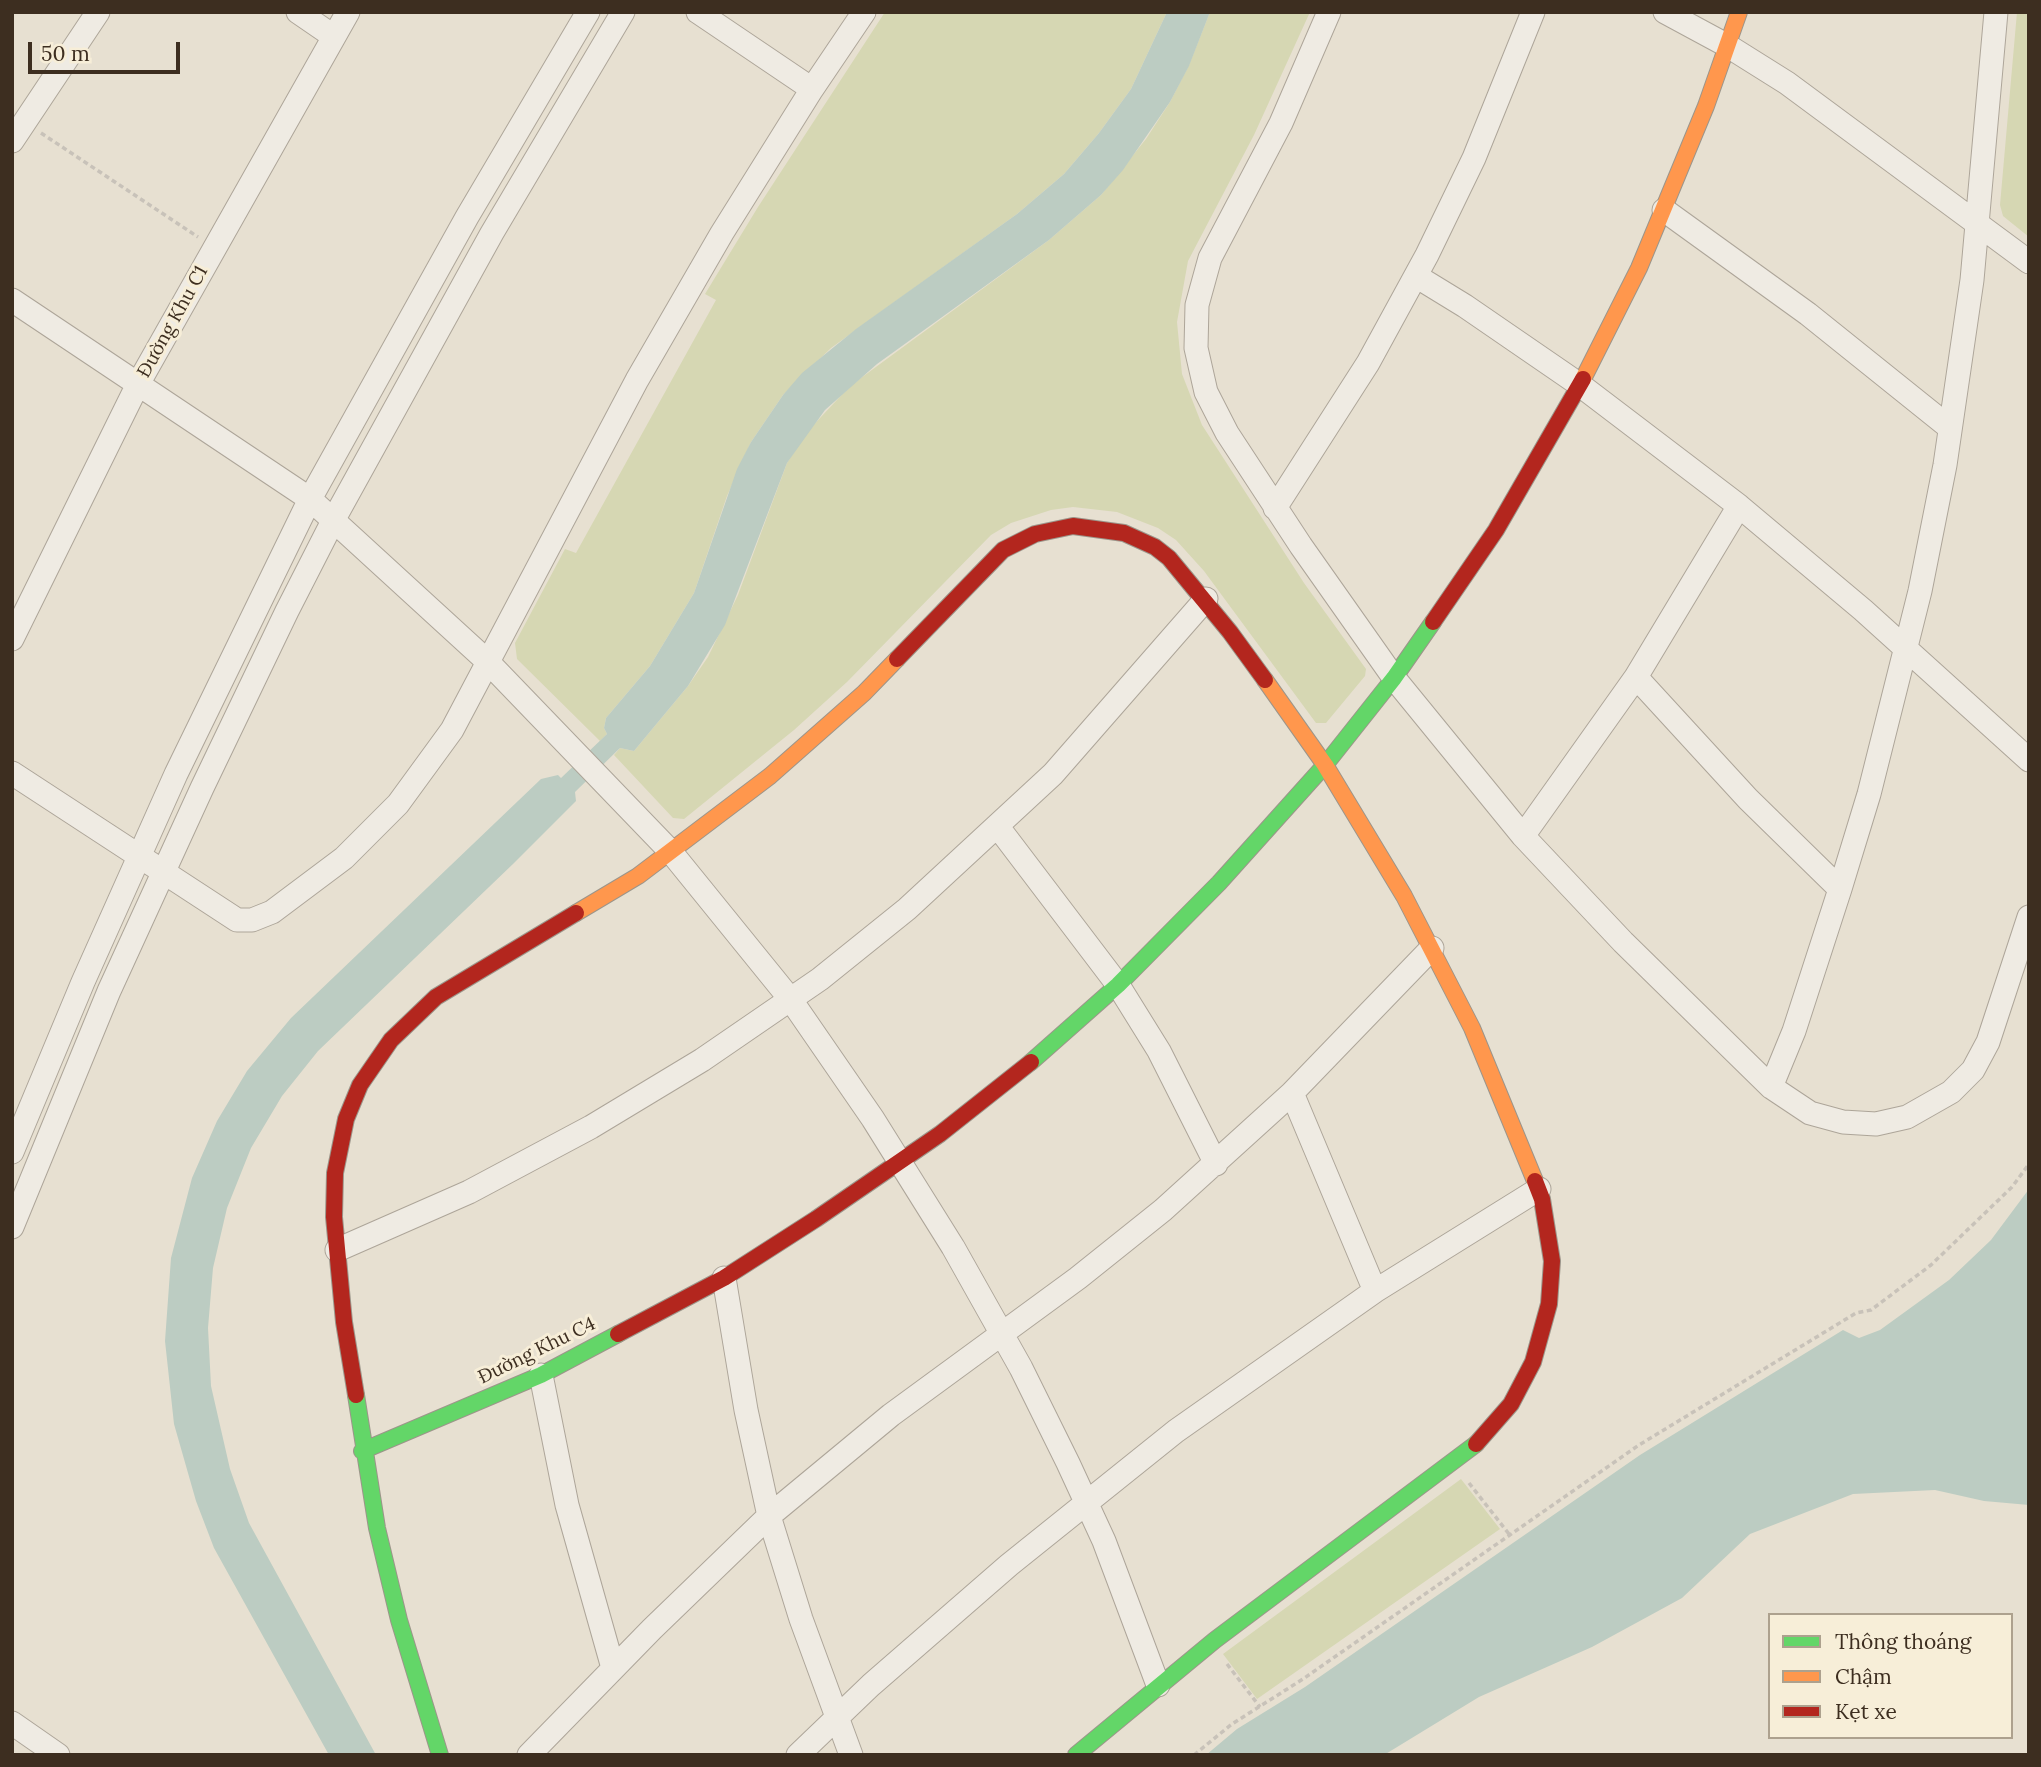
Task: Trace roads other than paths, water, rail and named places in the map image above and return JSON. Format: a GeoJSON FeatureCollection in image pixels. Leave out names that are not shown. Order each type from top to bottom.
{"type":"FeatureCollection","features":[{"type":"Feature","properties":{"kind":"street"},"geometry":{"type":"LineString","coordinates":[[12,141],[98,12]]}},
{"type":"Feature","properties":{"kind":"street"},"geometry":{"type":"LineString","coordinates":[[298,12],[333,36]]}},
{"type":"Feature","properties":{"kind":"street","name":"Đường Khu C1"},"geometry":{"type":"LineString","coordinates":[[12,639],[138,384],[348,12]]}},
{"type":"Feature","properties":{"kind":"street"},"geometry":{"type":"LineString","coordinates":[[12,1152],[139,856],[310,499],[467,217],[588,12]]}},
{"type":"Feature","properties":{"kind":"street"},"geometry":{"type":"LineString","coordinates":[[12,1227],[109,991],[163,872],[237,714],[334,519],[492,233],[623,12]]}},
{"type":"Feature","properties":{"kind":"street"},"geometry":{"type":"LineString","coordinates":[[698,12],[812,89]]}},
{"type":"Feature","properties":{"kind":"street"},"geometry":{"type":"LineString","coordinates":[[12,773],[237,920],[252,920],[284,904],[344,858],[398,804],[452,730],[637,380],[722,233],[812,89],[864,12]]}},
{"type":"Feature","properties":{"kind":"street"},"geometry":{"type":"LineString","coordinates":[[1329,12],[1286,113],[1210,258],[1197,305],[1196,348],[1206,392],[1227,433],[1275,508],[1394,678],[1523,836],[1632,951],[1771,1087],[1810,1112],[1860,1124],[1892,1122],[1939,1102],[1962,1082],[1984,1050],[2029,917]]}},
{"type":"Feature","properties":{"kind":"street"},"geometry":{"type":"LineString","coordinates":[[1275,508],[1355,384],[1416,276],[1474,158],[1533,12]]}},
{"type":"Feature","properties":{"kind":"street"},"geometry":{"type":"LineString","coordinates":[[1665,12],[1728,46],[1843,122],[2029,262]]}},
{"type":"Feature","properties":{"kind":"street","name":"Đường Khu C4"},"geometry":{"type":"LineString","coordinates":[[362,1451],[541,1375],[724,1278],[901,1162],[1015,1076],[1118,985],[1219,883],[1325,765],[1394,678],[1496,530],[1580,385],[1664,210],[1739,12]]}},
{"type":"Feature","properties":{"kind":"street"},"geometry":{"type":"LineString","coordinates":[[1771,1087],[1794,1031],[1840,889],[1907,648],[1930,545],[1950,428],[1979,223],[1996,12]]}},
{"type":"Feature","properties":{"kind":"street"},"geometry":{"type":"LineString","coordinates":[[1664,210],[1808,314],[1950,428]]}},
{"type":"Feature","properties":{"kind":"street"},"geometry":{"type":"LineString","coordinates":[[1416,276],[1465,306],[1580,385],[1739,506],[1907,648],[2029,760]]}},
{"type":"Feature","properties":{"kind":"street"},"geometry":{"type":"LineString","coordinates":[[12,300],[310,499],[334,519],[487,661],[671,852],[791,1000],[901,1162],[1002,1333],[1086,1501],[1158,1685]]}},
{"type":"Feature","properties":{"kind":"street"},"geometry":{"type":"LineString","coordinates":[[1523,836],[1636,677],[1739,506]]}},
{"type":"Feature","properties":{"kind":"street"},"geometry":{"type":"LineString","coordinates":[[440,1755],[399,1620],[362,1451],[337,1250],[335,1173],[346,1119],[360,1085],[391,1040],[436,997],[595,904],[671,852],[770,776],[836,720],[989,562],[1018,541],[1054,528],[1073,526],[1124,533],[1155,547],[1169,558],[1206,599],[1325,765],[1432,948],[1483,1051],[1539,1189],[1549,1230],[1550,1296],[1536,1355],[1502,1417],[1451,1467],[1324,1556],[1158,1685],[1076,1755]]}},
{"type":"Feature","properties":{"kind":"street"},"geometry":{"type":"LineString","coordinates":[[337,1250],[469,1192],[591,1127],[702,1060],[791,1000],[880,931],[998,827],[1053,774],[1206,599]]}},
{"type":"Feature","properties":{"kind":"street"},"geometry":{"type":"LineString","coordinates":[[1636,677],[1748,799],[1840,889]]}},
{"type":"Feature","properties":{"kind":"street"},"geometry":{"type":"LineString","coordinates":[[998,827],[1118,985],[1159,1051],[1216,1164]]}},
{"type":"Feature","properties":{"kind":"street"},"geometry":{"type":"LineString","coordinates":[[529,1755],[613,1668],[769,1516],[852,1446],[1123,1243],[1216,1164],[1292,1093],[1432,948]]}},
{"type":"Feature","properties":{"kind":"street"},"geometry":{"type":"LineString","coordinates":[[1292,1093],[1375,1291]]}},
{"type":"Feature","properties":{"kind":"street"},"geometry":{"type":"LineString","coordinates":[[798,1755],[836,1717],[1086,1501],[1226,1393],[1375,1291],[1539,1189]]}},
{"type":"Feature","properties":{"kind":"street"},"geometry":{"type":"LineString","coordinates":[[724,1278],[746,1410],[769,1516],[801,1619],[851,1755]]}},
{"type":"Feature","properties":{"kind":"street"},"geometry":{"type":"LineString","coordinates":[[541,1375],[567,1505],[613,1668]]}},
{"type":"Feature","properties":{"kind":"street"},"geometry":{"type":"LineString","coordinates":[[12,1723],[58,1755]]}}]}
